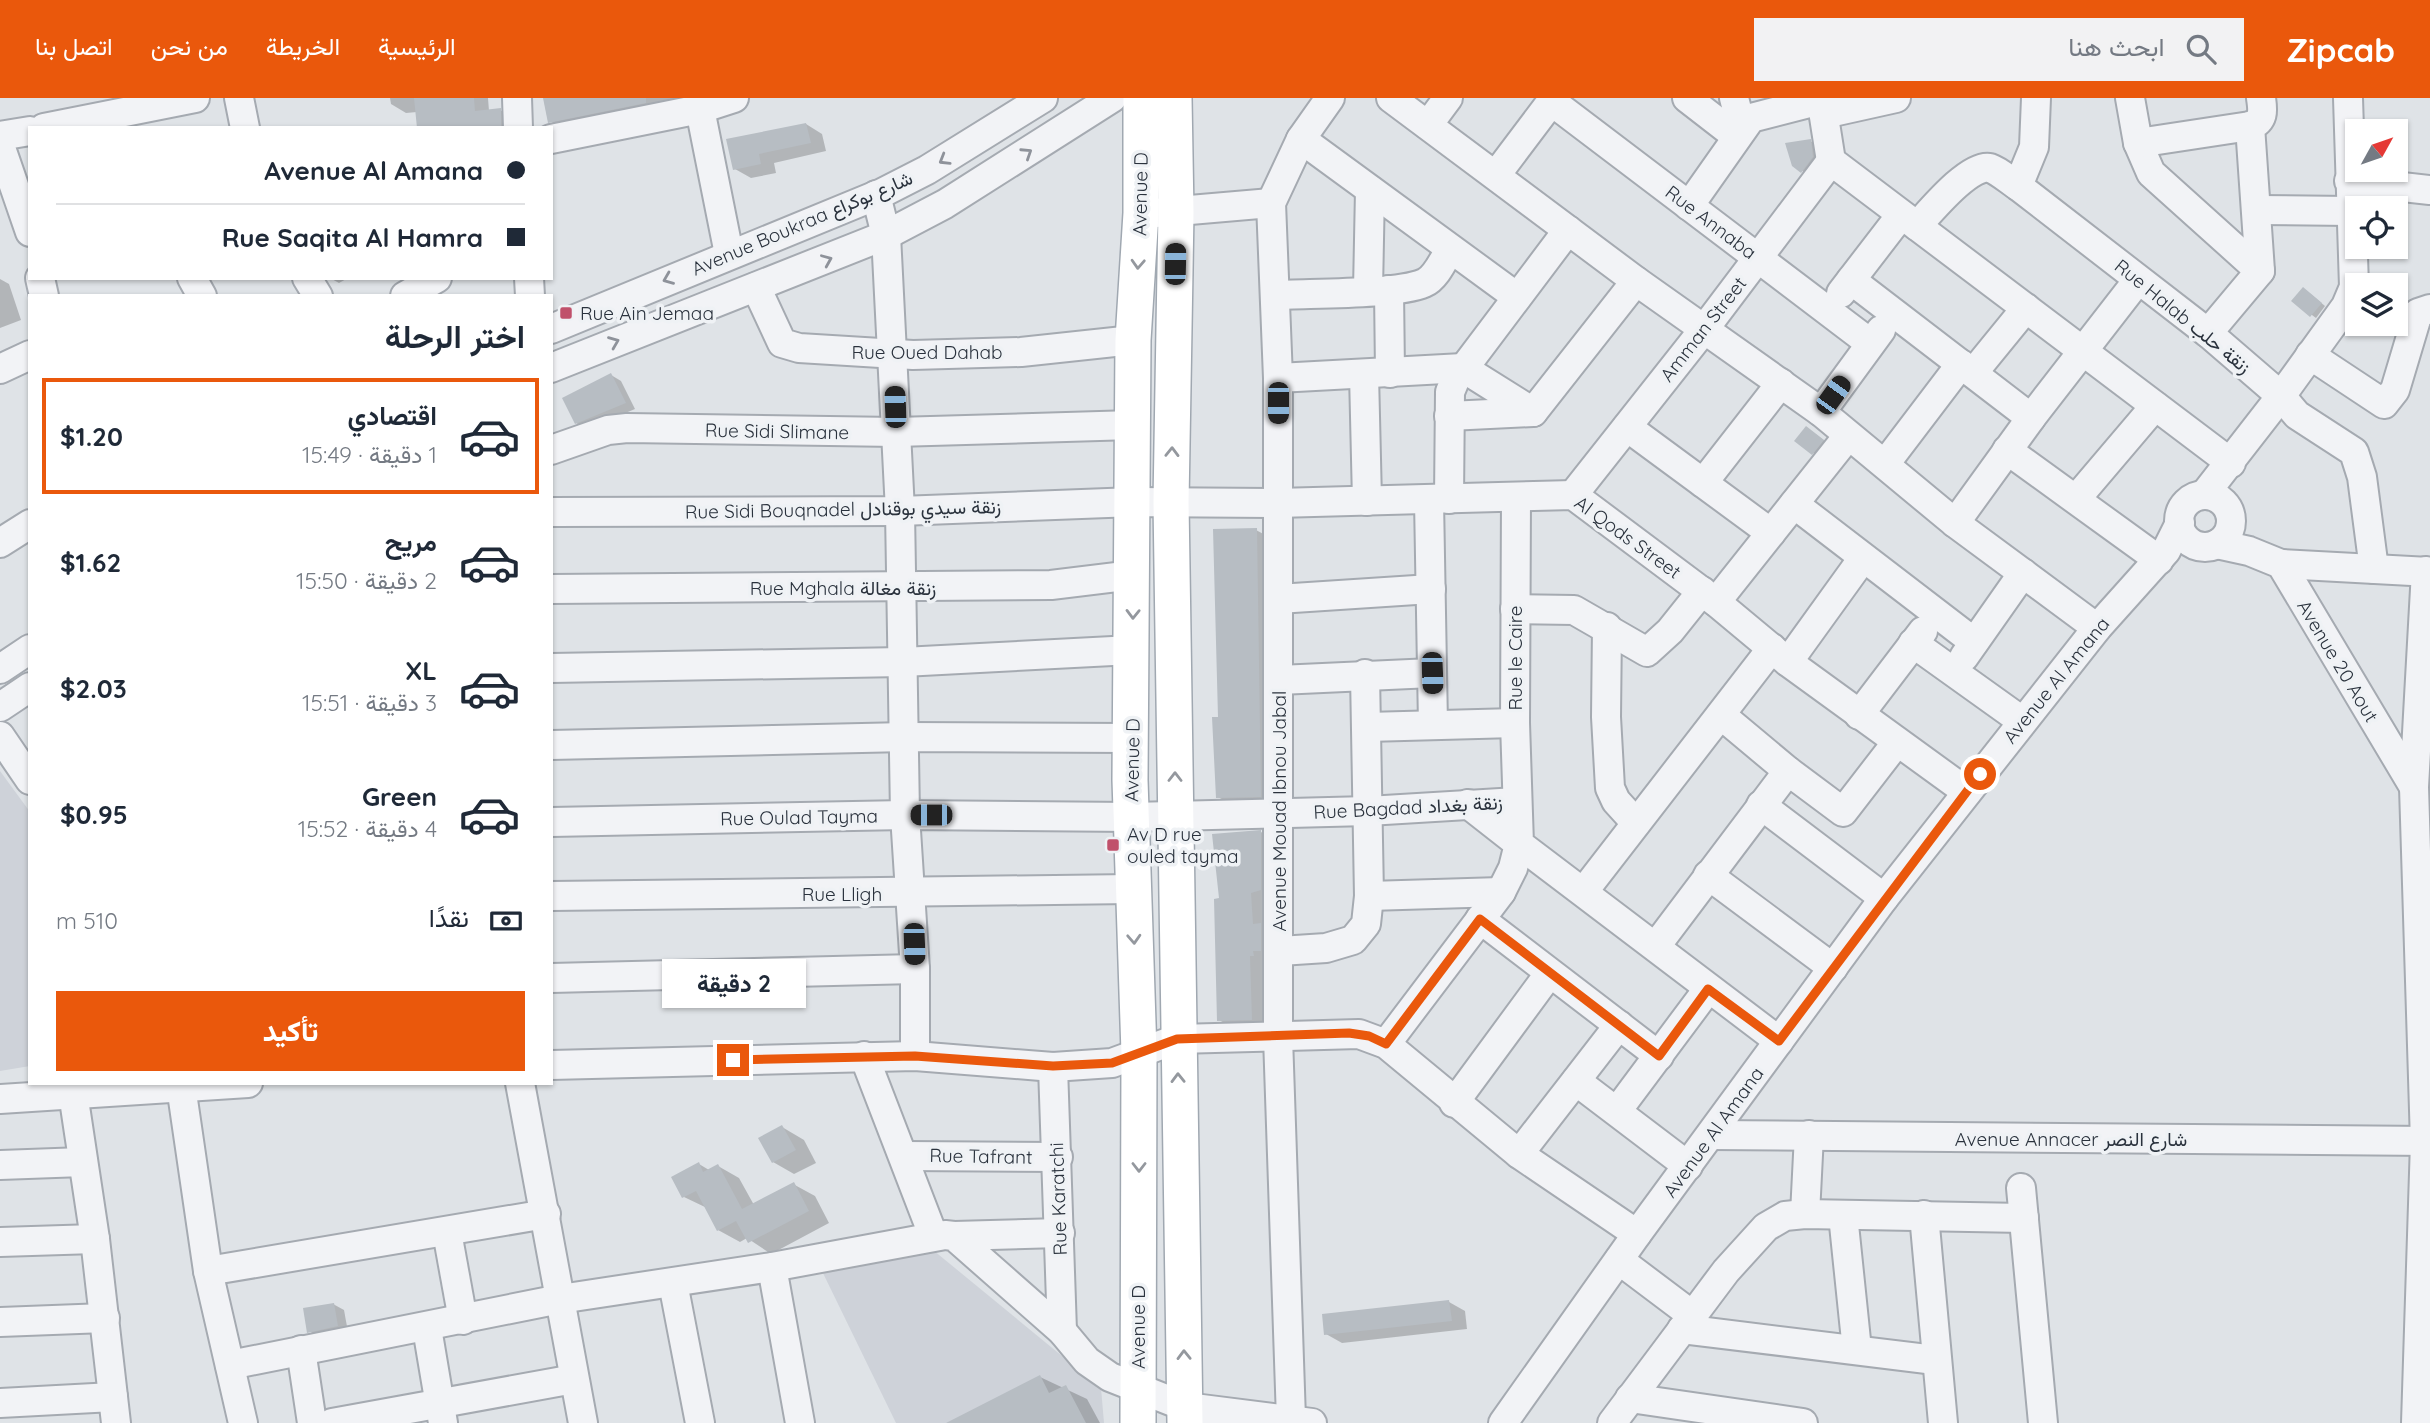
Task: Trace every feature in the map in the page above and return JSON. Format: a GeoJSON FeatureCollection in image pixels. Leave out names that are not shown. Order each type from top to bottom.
{"type":"FeatureCollection","features":[{"type":"Feature","properties":{"kind":"main road","name":"Avenue D"},"geometry":{"type":"LineString","coordinates":[[1138,1407],[1139,1053],[1132,889],[1132,650],[1133,340],[1141,213],[1141,98]]}},
{"type":"Feature","properties":{"kind":"main road","name":"Avenue D"},"geometry":{"type":"LineString","coordinates":[[1174,98],[1176,212],[1171,502],[1177,1039],[1185,1415]]}},
{"type":"Feature","properties":{"kind":"street"},"geometry":{"type":"LineString","coordinates":[[54,126],[195,98]]}},
{"type":"Feature","properties":{"kind":"street"},"geometry":{"type":"LineString","coordinates":[[239,98],[245,126]]}},
{"type":"Feature","properties":{"kind":"street"},"geometry":{"type":"LineString","coordinates":[[517,98],[518,126]]}},
{"type":"Feature","properties":{"kind":"street"},"geometry":{"type":"LineString","coordinates":[[553,139],[700,109],[734,98]]}},
{"type":"Feature","properties":{"kind":"street","name":"Avenue Boukraa شارع بوكراع"},"geometry":{"type":"LineString","coordinates":[[553,328],[876,195],[928,170],[1043,98]]}},
{"type":"Feature","properties":{"kind":"street","name":"Avenue Boukraa شارع بوكراع"},"geometry":{"type":"LineString","coordinates":[[553,367],[886,235],[945,204],[1112,98]]}},
{"type":"Feature","properties":{"kind":"street"},"geometry":{"type":"LineString","coordinates":[[1141,213],[1270,203],[1301,139],[1330,98]]}},
{"type":"Feature","properties":{"kind":"street"},"geometry":{"type":"LineString","coordinates":[[1391,98],[1636,281],[1821,412],[1955,523],[2096,628]]}},
{"type":"Feature","properties":{"kind":"street"},"geometry":{"type":"LineString","coordinates":[[1428,125],[1448,98]]}},
{"type":"Feature","properties":{"kind":"street"},"geometry":{"type":"LineString","coordinates":[[1687,98],[1739,132]]}},
{"type":"Feature","properties":{"kind":"street"},"geometry":{"type":"LineString","coordinates":[[1734,98],[1739,132]]}},
{"type":"Feature","properties":{"kind":"street"},"geometry":{"type":"LineString","coordinates":[[1689,205],[1739,132],[1759,115],[1822,104],[1896,98]]}},
{"type":"Feature","properties":{"kind":"street"},"geometry":{"type":"LineString","coordinates":[[2018,186],[2034,147],[2036,98]]}},
{"type":"Feature","properties":{"kind":"street"},"geometry":{"type":"LineString","coordinates":[[2130,98],[2138,143],[2151,173],[2260,271]]}},
{"type":"Feature","properties":{"kind":"street"},"geometry":{"type":"LineString","coordinates":[[2138,143],[2250,126],[2261,119],[2261,98]]}},
{"type":"Feature","properties":{"kind":"street","name":"Avenue Al Amana"},"geometry":{"type":"LineString","coordinates":[[2348,98],[2348,119]]}},
{"type":"Feature","properties":{"kind":"street"},"geometry":{"type":"LineString","coordinates":[[1496,175],[1553,100]]}},
{"type":"Feature","properties":{"kind":"street","name":"Rue Annaba"},"geometry":{"type":"LineString","coordinates":[[1553,100],[1870,344]]}},
{"type":"Feature","properties":{"kind":"street"},"geometry":{"type":"LineString","coordinates":[[1822,104],[1831,161],[2155,406],[2222,491],[2249,551]]}},
{"type":"Feature","properties":{"kind":"street"},"geometry":{"type":"LineString","coordinates":[[700,109],[729,254]]}},
{"type":"Feature","properties":{"kind":"street"},"geometry":{"type":"LineString","coordinates":[[2208,333],[2260,271],[2258,211],[2250,126]]}},
{"type":"Feature","properties":{"kind":"street"},"geometry":{"type":"LineString","coordinates":[[0,136],[28,131]]}},
{"type":"Feature","properties":{"kind":"street"},"geometry":{"type":"LineString","coordinates":[[1301,139],[1517,297]]}},
{"type":"Feature","properties":{"kind":"street"},"geometry":{"type":"LineString","coordinates":[[0,145],[28,225]]}},
{"type":"Feature","properties":{"kind":"street","name":"Amman Street"},"geometry":{"type":"LineString","coordinates":[[1573,495],[1705,328],[1831,161]]}},
{"type":"Feature","properties":{"kind":"street","name":"Rue Halab زنقة حلب"},"geometry":{"type":"LineString","coordinates":[[1909,220],[1983,168],[1991,168],[2018,186],[2208,333],[2281,396],[2297,415],[2354,452],[2362,477],[2374,569]]}},
{"type":"Feature","properties":{"kind":"street"},"geometry":{"type":"LineString","coordinates":[[2358,182],[2430,190]]}},
{"type":"Feature","properties":{"kind":"street"},"geometry":{"type":"LineString","coordinates":[[1367,501],[1377,373],[1379,290],[1370,190]]}},
{"type":"Feature","properties":{"kind":"street"},"geometry":{"type":"LineString","coordinates":[[876,195],[886,235],[900,511],[906,737],[905,815],[912,894],[915,1056]]}},
{"type":"Feature","properties":{"kind":"street","name":"Avenue Mouad Ibnou Jabal"},"geometry":{"type":"LineString","coordinates":[[1270,203],[1278,378],[1278,1037],[1302,1422]]}},
{"type":"Feature","properties":{"kind":"street"},"geometry":{"type":"LineString","coordinates":[[2258,211],[2345,211]]}},
{"type":"Feature","properties":{"kind":"street"},"geometry":{"type":"LineString","coordinates":[[1828,310],[1852,280],[1909,220]]}},
{"type":"Feature","properties":{"kind":"street"},"geometry":{"type":"LineString","coordinates":[[1433,725],[1431,589],[1450,392],[1463,368],[1568,230]]}},
{"type":"Feature","properties":{"kind":"street"},"geometry":{"type":"LineString","coordinates":[[1276,295],[1379,290],[1427,281],[1450,249]]}},
{"type":"Feature","properties":{"kind":"street","name":"Avenue Al Amana"},"geometry":{"type":"LineString","coordinates":[[2207,545],[2225,538],[2222,491],[2281,396],[2346,306],[2354,287],[2353,259]]}},
{"type":"Feature","properties":{"kind":"street"},"geometry":{"type":"LineString","coordinates":[[1852,280],[2031,418]]}},
{"type":"Feature","properties":{"kind":"street"},"geometry":{"type":"LineString","coordinates":[[1955,523],[2031,418],[2138,280]]}},
{"type":"Feature","properties":{"kind":"street"},"geometry":{"type":"LineString","coordinates":[[1449,416],[1533,412],[1636,281]]}},
{"type":"Feature","properties":{"kind":"street","name":"Rue Oued Dahab"},"geometry":{"type":"LineString","coordinates":[[756,287],[782,343],[799,348],[892,355],[1021,352],[1133,340]]}},
{"type":"Feature","properties":{"kind":"street"},"geometry":{"type":"LineString","coordinates":[[1885,464],[1967,369],[2026,308]]}},
{"type":"Feature","properties":{"kind":"street"},"geometry":{"type":"LineString","coordinates":[[2310,355],[2384,404],[2396,390],[2418,313],[2430,309]]}},
{"type":"Feature","properties":{"kind":"street"},"geometry":{"type":"LineString","coordinates":[[1821,412],[1893,313]]}},
{"type":"Feature","properties":{"kind":"street"},"geometry":{"type":"LineString","coordinates":[[0,369],[28,356]]}},
{"type":"Feature","properties":{"kind":"street"},"geometry":{"type":"LineString","coordinates":[[1278,378],[1463,368],[1533,412]]}},
{"type":"Feature","properties":{"kind":"street"},"geometry":{"type":"LineString","coordinates":[[1703,483],[1781,383]]}},
{"type":"Feature","properties":{"kind":"street"},"geometry":{"type":"LineString","coordinates":[[2076,499],[2155,406]]}},
{"type":"Feature","properties":{"kind":"street","name":"Rue Sidi Slimane"},"geometry":{"type":"LineString","coordinates":[[553,449],[608,430],[627,428],[896,432],[1133,425]]}},
{"type":"Feature","properties":{"kind":"street"},"geometry":{"type":"LineString","coordinates":[[1627,427],[1771,533]]}},
{"type":"Feature","properties":{"kind":"street"},"geometry":{"type":"LineString","coordinates":[[1515,609],[1574,610],[1607,627],[1637,648],[1650,651],[1771,533],[1848,436]]}},
{"type":"Feature","properties":{"kind":"street"},"geometry":{"type":"LineString","coordinates":[[2007,450],[2162,555],[2207,545]]}},
{"type":"Feature","properties":{"kind":"street","name":"Avenue Al Amana"},"geometry":{"type":"LineString","coordinates":[[1503,1423],[1637,1234],[1884,898],[2096,628],[2162,555],[2186,504],[2222,491]]}},
{"type":"Feature","properties":{"kind":"street","name":"Al Qods Street"},"geometry":{"type":"LineString","coordinates":[[1134,502],[1277,503],[1573,495],[1709,596],[1859,715],[1967,792]]}},
{"type":"Feature","properties":{"kind":"street","name":"Rue le Caire"},"geometry":{"type":"LineString","coordinates":[[1386,1044],[1501,892],[1513,868],[1518,821],[1515,723],[1516,498]]}},
{"type":"Feature","properties":{"kind":"street","name":"Rue Sidi Bouqnadel زنقة سيدي بوقنادل"},"geometry":{"type":"LineString","coordinates":[[553,512],[900,511],[1134,502]]}},
{"type":"Feature","properties":{"kind":"street"},"geometry":{"type":"LineString","coordinates":[[1794,504],[1974,642]]}},
{"type":"Feature","properties":{"kind":"street"},"geometry":{"type":"LineString","coordinates":[[2179,523],[2189,541],[2249,551],[2281,564],[2428,571]]}},
{"type":"Feature","properties":{"kind":"street"},"geometry":{"type":"LineString","coordinates":[[0,543],[28,525]]}},
{"type":"Feature","properties":{"kind":"street"},"geometry":{"type":"LineString","coordinates":[[1584,891],[1721,715],[1780,655],[1863,558]]}},
{"type":"Feature","properties":{"kind":"street","name":"Avenue 20 Aout"},"geometry":{"type":"LineString","coordinates":[[2281,564],[2414,787]]}},
{"type":"Feature","properties":{"kind":"street","name":"Avenue 20 Aout"},"geometry":{"type":"LineString","coordinates":[[2416,1423],[2426,1289],[2427,1142],[2424,865],[2414,787],[2423,735],[2428,571]]}},
{"type":"Feature","properties":{"kind":"street"},"geometry":{"type":"LineString","coordinates":[[1953,673],[2023,573]]}},
{"type":"Feature","properties":{"kind":"street","name":"Rue Mghala زنقة مغالة"},"geometry":{"type":"LineString","coordinates":[[553,589],[1051,585],[1133,576]]}},
{"type":"Feature","properties":{"kind":"street"},"geometry":{"type":"LineString","coordinates":[[1278,599],[1431,589]]}},
{"type":"Feature","properties":{"kind":"street"},"geometry":{"type":"LineString","coordinates":[[1859,715],[1937,613]]}},
{"type":"Feature","properties":{"kind":"street"},"geometry":{"type":"LineString","coordinates":[[1607,627],[1606,717],[1610,788],[1616,801],[1636,823]]}},
{"type":"Feature","properties":{"kind":"street"},"geometry":{"type":"LineString","coordinates":[[1913,643],[2021,721]]}},
{"type":"Feature","properties":{"kind":"street"},"geometry":{"type":"LineString","coordinates":[[0,669],[28,650]]}},
{"type":"Feature","properties":{"kind":"street"},"geometry":{"type":"LineString","coordinates":[[553,668],[903,662],[1132,650]]}},
{"type":"Feature","properties":{"kind":"street"},"geometry":{"type":"LineString","coordinates":[[1279,680],[1432,673]]}},
{"type":"Feature","properties":{"kind":"street"},"geometry":{"type":"LineString","coordinates":[[1280,951],[1326,948],[1353,940],[1366,924],[1369,896],[1365,674]]}},
{"type":"Feature","properties":{"kind":"street"},"geometry":{"type":"LineString","coordinates":[[0,706],[28,688]]}},
{"type":"Feature","properties":{"kind":"street"},"geometry":{"type":"LineString","coordinates":[[1721,715],[1787,771],[1843,812]]}},
{"type":"Feature","properties":{"kind":"street"},"geometry":{"type":"LineString","coordinates":[[1367,727],[1515,723]]}},
{"type":"Feature","properties":{"kind":"street"},"geometry":{"type":"LineString","coordinates":[[0,736],[28,777]]}},
{"type":"Feature","properties":{"kind":"street"},"geometry":{"type":"LineString","coordinates":[[553,745],[906,737],[1132,738]]}},
{"type":"Feature","properties":{"kind":"street"},"geometry":{"type":"LineString","coordinates":[[1818,848],[1897,742]]}},
{"type":"Feature","properties":{"kind":"street"},"geometry":{"type":"LineString","coordinates":[[1656,946],[1787,771]]}},
{"type":"Feature","properties":{"kind":"street"},"geometry":{"type":"LineString","coordinates":[[1468,804],[1518,821],[1584,891],[1779,1041]]}},
{"type":"Feature","properties":{"kind":"street","name":"Rue Bagdad زنقة بغداد"},"geometry":{"type":"LineString","coordinates":[[1132,817],[1367,811],[1468,804],[1518,821]]}},
{"type":"Feature","properties":{"kind":"street"},"geometry":{"type":"LineString","coordinates":[[1761,805],[1884,898]]}},
{"type":"Feature","properties":{"kind":"street","name":"Rue Oulad Tayma"},"geometry":{"type":"LineString","coordinates":[[553,822],[905,815],[1132,817]]}},
{"type":"Feature","properties":{"kind":"street"},"geometry":{"type":"LineString","coordinates":[[1708,875],[1833,968]]}},
{"type":"Feature","properties":{"kind":"street","name":"Rue Lligh"},"geometry":{"type":"LineString","coordinates":[[553,896],[912,894],[1132,889]]}},
{"type":"Feature","properties":{"kind":"street"},"geometry":{"type":"LineString","coordinates":[[1369,896],[1501,892]]}},
{"type":"Feature","properties":{"kind":"street"},"geometry":{"type":"LineString","coordinates":[[1480,919],[1659,1056]]}},
{"type":"Feature","properties":{"kind":"street"},"geometry":{"type":"LineString","coordinates":[[553,978],[915,969]]}},
{"type":"Feature","properties":{"kind":"street"},"geometry":{"type":"LineString","coordinates":[[1454,1103],[1549,974]]}},
{"type":"Feature","properties":{"kind":"street"},"geometry":{"type":"LineString","coordinates":[[1618,1111],[1708,989]]}},
{"type":"Feature","properties":{"kind":"street"},"geometry":{"type":"LineString","coordinates":[[1519,1154],[1619,1025]]}},
{"type":"Feature","properties":{"kind":"street"},"geometry":{"type":"LineString","coordinates":[[553,1065],[915,1056],[1053,1066],[1112,1063],[1177,1039],[1359,1034],[1386,1044],[1454,1103],[1519,1154],[1637,1234]]}},
{"type":"Feature","properties":{"kind":"street"},"geometry":{"type":"LineString","coordinates":[[863,1056],[905,1156],[944,1235],[1062,1331],[1087,1361],[1138,1407],[1185,1415],[1302,1422]]}},
{"type":"Feature","properties":{"kind":"street","name":"Rue Karatchi"},"geometry":{"type":"LineString","coordinates":[[1053,1066],[1062,1331]]}},
{"type":"Feature","properties":{"kind":"street"},"geometry":{"type":"LineString","coordinates":[[1576,1081],[1688,1166]]}},
{"type":"Feature","properties":{"kind":"street"},"geometry":{"type":"LineString","coordinates":[[0,1099],[203,1085]]}},
{"type":"Feature","properties":{"kind":"street"},"geometry":{"type":"LineString","coordinates":[[520,1085],[583,1423]]}},
{"type":"Feature","properties":{"kind":"street"},"geometry":{"type":"LineString","coordinates":[[181,1086],[208,1270],[243,1423]]}},
{"type":"Feature","properties":{"kind":"street"},"geometry":{"type":"LineString","coordinates":[[0,1403],[115,1410],[74,1093]]}},
{"type":"Feature","properties":{"kind":"street","name":"Avenue Annacer شارع النصر"},"geometry":{"type":"LineString","coordinates":[[1712,1135],[2427,1142]]}},
{"type":"Feature","properties":{"kind":"street"},"geometry":{"type":"LineString","coordinates":[[1805,1214],[1809,1135]]}},
{"type":"Feature","properties":{"kind":"street","name":"Rue Tafrant"},"geometry":{"type":"LineString","coordinates":[[905,1156],[1058,1157]]}},
{"type":"Feature","properties":{"kind":"street"},"geometry":{"type":"LineString","coordinates":[[0,1165],[83,1163]]}},
{"type":"Feature","properties":{"kind":"street"},"geometry":{"type":"LineString","coordinates":[[2021,1188],[2043,1423]]}},
{"type":"Feature","properties":{"kind":"street"},"geometry":{"type":"LineString","coordinates":[[208,1270],[545,1214]]}},
{"type":"Feature","properties":{"kind":"street"},"geometry":{"type":"LineString","coordinates":[[1843,1214],[1857,1350]]}},
{"type":"Feature","properties":{"kind":"street"},"geometry":{"type":"LineString","coordinates":[[1612,1423],[1726,1271],[1766,1227],[1784,1216],[1843,1214],[2024,1218]]}},
{"type":"Feature","properties":{"kind":"street"},"geometry":{"type":"LineString","coordinates":[[1924,1215],[1935,1360],[1943,1423]]}},
{"type":"Feature","properties":{"kind":"street"},"geometry":{"type":"LineString","coordinates":[[447,1232],[463,1320]]}},
{"type":"Feature","properties":{"kind":"street"},"geometry":{"type":"LineString","coordinates":[[230,1365],[427,1328],[560,1299],[772,1267],[944,1235],[1060,1233]]}},
{"type":"Feature","properties":{"kind":"street"},"geometry":{"type":"LineString","coordinates":[[0,1242],[95,1239]]}},
{"type":"Feature","properties":{"kind":"street"},"geometry":{"type":"LineString","coordinates":[[1619,1260],[1687,1322],[1935,1360]]}},
{"type":"Feature","properties":{"kind":"street"},"geometry":{"type":"LineString","coordinates":[[772,1267],[800,1423]]}},
{"type":"Feature","properties":{"kind":"street"},"geometry":{"type":"LineString","coordinates":[[673,1283],[700,1423]]}},
{"type":"Feature","properties":{"kind":"street"},"geometry":{"type":"LineString","coordinates":[[0,1322],[105,1318]]}},
{"type":"Feature","properties":{"kind":"street"},"geometry":{"type":"LineString","coordinates":[[427,1328],[441,1413]]}},
{"type":"Feature","properties":{"kind":"street"},"geometry":{"type":"LineString","coordinates":[[300,1350],[312,1423]]}},
{"type":"Feature","properties":{"kind":"street"},"geometry":{"type":"LineString","coordinates":[[332,1423],[441,1413],[575,1379]]}},
{"type":"Feature","properties":{"kind":"street"},"geometry":{"type":"LineString","coordinates":[[1630,1398],[1802,1423]]}},
{"type":"Feature","properties":{"kind":"shaded area"},"geometry":{"type":"Polygon","coordinates":[[[0,771],[28,809],[28,1066],[0,1071],[0,771]]]}},
{"type":"Feature","properties":{"kind":"shaded area"},"geometry":{"type":"Polygon","coordinates":[[[933,1250],[1101,1388],[1104,1423],[896,1423],[821,1269],[933,1250]]]}},
{"type":"Feature","properties":{"kind":"building"},"geometry":{"type":"Polygon","coordinates":[[[414,98],[474,98],[475,111],[501,108],[501,126],[417,126],[414,98]]]}},
{"type":"Feature","properties":{"kind":"building"},"geometry":{"type":"Polygon","coordinates":[[[543,98],[646,98],[646,103],[548,123],[543,98]]]}},
{"type":"Feature","properties":{"kind":"building"},"geometry":{"type":"Polygon","coordinates":[[[806,123],[811,143],[759,154],[761,164],[733,170],[726,139],[806,123]]]}},
{"type":"Feature","properties":{"kind":"building"},"geometry":{"type":"Polygon","coordinates":[[[1811,139],[1813,157],[1801,173],[1792,166],[1785,143],[1811,139]]]}},
{"type":"Feature","properties":{"kind":"building"},"geometry":{"type":"Polygon","coordinates":[[[2303,287],[2322,303],[2310,317],[2291,301],[2303,287]]]}},
{"type":"Feature","properties":{"kind":"building"},"geometry":{"type":"Polygon","coordinates":[[[611,373],[626,403],[575,424],[562,398],[611,373]]]}},
{"type":"Feature","properties":{"kind":"building"},"geometry":{"type":"Polygon","coordinates":[[[1806,426],[1824,440],[1812,455],[1794,441],[1806,426]]]}},
{"type":"Feature","properties":{"kind":"building"},"geometry":{"type":"Polygon","coordinates":[[[1257,528],[1261,797],[1216,798],[1212,717],[1218,717],[1213,529],[1257,528]]]}},
{"type":"Feature","properties":{"kind":"building"},"geometry":{"type":"Polygon","coordinates":[[[1261,830],[1261,890],[1251,893],[1253,924],[1261,923],[1261,951],[1253,951],[1254,956],[1250,956],[1252,1020],[1217,1021],[1214,899],[1219,898],[1212,834],[1261,830]]]}},
{"type":"Feature","properties":{"kind":"building"},"geometry":{"type":"Polygon","coordinates":[[[782,1125],[796,1150],[772,1163],[758,1138],[782,1125]]]}},
{"type":"Feature","properties":{"kind":"building"},"geometry":{"type":"Polygon","coordinates":[[[699,1162],[703,1172],[718,1164],[742,1209],[794,1182],[809,1211],[748,1243],[736,1221],[717,1231],[696,1191],[682,1198],[671,1177],[699,1162]]]}},
{"type":"Feature","properties":{"kind":"building"},"geometry":{"type":"Polygon","coordinates":[[[1449,1300],[1452,1321],[1324,1335],[1322,1314],[1449,1300]]]}},
{"type":"Feature","properties":{"kind":"building"},"geometry":{"type":"Polygon","coordinates":[[[334,1303],[338,1326],[307,1333],[303,1308],[334,1303]]]}},
{"type":"Feature","properties":{"kind":"building"},"geometry":{"type":"Polygon","coordinates":[[[1040,1375],[1049,1393],[1066,1385],[1086,1423],[946,1423],[1040,1375]]]}},
{"type":"Feature","properties":{"kind":"place","name":"Rue Ain Jemaa"},"geometry":{"type":"Point","coordinates":[566,313]}},
{"type":"Feature","properties":{"kind":"place","name":"Av D rue ouled tayma"},"geometry":{"type":"Point","coordinates":[1113,845]}},
{"type":"Feature","properties":{"kind":"route"},"geometry":{"type":"LineString","coordinates":[[733,1060],[915,1056],[1053,1066],[1112,1063],[1177,1039],[1246,1039],[1349,1033],[1369,1036],[1386,1044],[1480,919],[1659,1056],[1708,989],[1779,1041],[1884,898],[1980,774]]}}]}
